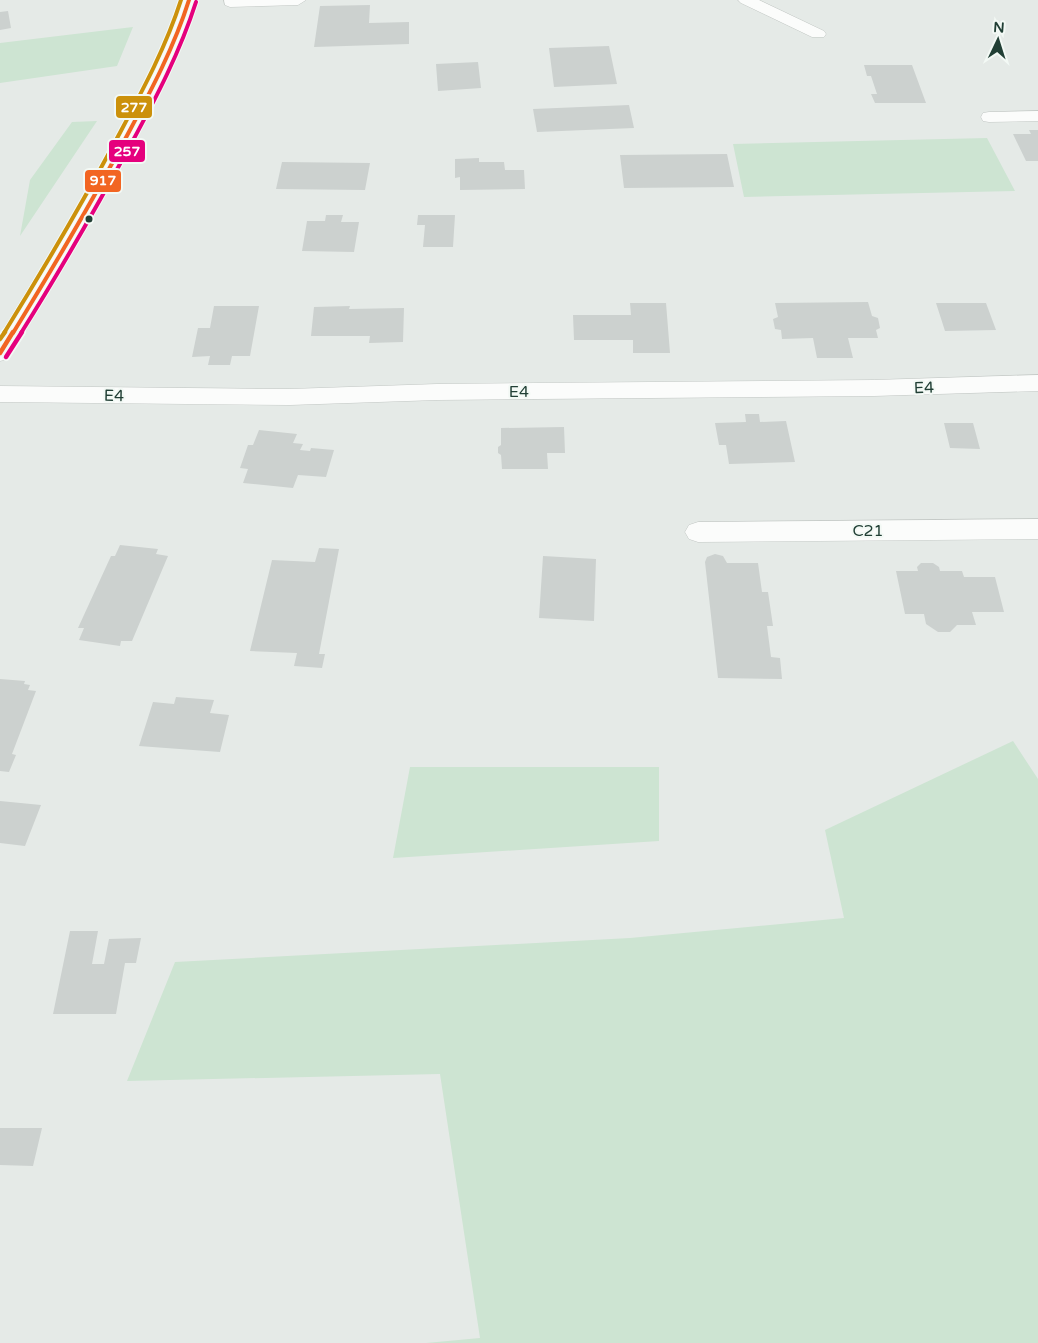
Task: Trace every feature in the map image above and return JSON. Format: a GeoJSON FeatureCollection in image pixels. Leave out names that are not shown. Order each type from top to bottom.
{"type":"FeatureCollection","features":[{"type":"Feature","properties":{"kind":"street"},"geometry":{"type":"LineString","coordinates":[[0,353],[126,139],[156,82],[182,22],[189,0]]}},
{"type":"Feature","properties":{"kind":"street","name":"E4"},"geometry":{"type":"LineString","coordinates":[[0,394],[290,397],[437,392],[874,388],[1038,383]]}},
{"type":"Feature","properties":{"kind":"street","name":"C21"},"geometry":{"type":"LineString","coordinates":[[698,532],[1038,529]]}},
{"type":"Feature","properties":{"kind":"lane"},"geometry":{"type":"LineString","coordinates":[[230,2],[298,0]]}},
{"type":"Feature","properties":{"kind":"lane"},"geometry":{"type":"LineString","coordinates":[[746,0],[773,11],[818,34]]}},
{"type":"Feature","properties":{"kind":"lane"},"geometry":{"type":"LineString","coordinates":[[989,117],[1038,116]]}},
{"type":"Feature","properties":{"kind":"green space"},"geometry":{"type":"Polygon","coordinates":[[[133,27],[117,66],[0,83],[0,43],[133,27]]]}},
{"type":"Feature","properties":{"kind":"green space"},"geometry":{"type":"Polygon","coordinates":[[[97,121],[20,236],[30,180],[72,122],[97,121]]]}},
{"type":"Feature","properties":{"kind":"green space"},"geometry":{"type":"Polygon","coordinates":[[[987,138],[1015,191],[744,197],[733,144],[987,138]]]}},
{"type":"Feature","properties":{"kind":"green space"},"geometry":{"type":"Polygon","coordinates":[[[1013,741],[1038,779],[1038,1343],[426,1343],[480,1338],[440,1074],[127,1081],[175,962],[630,938],[844,918],[825,830],[1013,741]]]}},
{"type":"Feature","properties":{"kind":"green space"},"geometry":{"type":"Polygon","coordinates":[[[410,767],[659,767],[659,841],[393,858],[410,767]]]}},
{"type":"Feature","properties":{"kind":"building"},"geometry":{"type":"Polygon","coordinates":[[[370,5],[369,23],[409,22],[409,44],[314,47],[320,6],[370,5]]]}},
{"type":"Feature","properties":{"kind":"building"},"geometry":{"type":"Polygon","coordinates":[[[8,11],[11,28],[0,30],[0,12],[8,11]]]}},
{"type":"Feature","properties":{"kind":"building"},"geometry":{"type":"Polygon","coordinates":[[[609,46],[617,84],[554,87],[549,48],[609,46]]]}},
{"type":"Feature","properties":{"kind":"building"},"geometry":{"type":"Polygon","coordinates":[[[478,62],[481,88],[438,91],[436,64],[478,62]]]}},
{"type":"Feature","properties":{"kind":"building"},"geometry":{"type":"Polygon","coordinates":[[[864,65],[912,65],[926,103],[875,103],[871,94],[877,94],[871,76],[867,76],[864,65]]]}},
{"type":"Feature","properties":{"kind":"building"},"geometry":{"type":"Polygon","coordinates":[[[629,105],[634,128],[537,132],[533,109],[629,105]]]}},
{"type":"Feature","properties":{"kind":"building"},"geometry":{"type":"Polygon","coordinates":[[[1029,130],[1038,130],[1038,161],[1026,161],[1013,134],[1031,134],[1029,130]]]}},
{"type":"Feature","properties":{"kind":"building"},"geometry":{"type":"Polygon","coordinates":[[[727,154],[734,187],[624,188],[620,155],[727,154]]]}},
{"type":"Feature","properties":{"kind":"building"},"geometry":{"type":"Polygon","coordinates":[[[479,158],[479,162],[504,162],[505,170],[524,170],[525,189],[460,190],[460,177],[455,178],[455,159],[479,158]]]}},
{"type":"Feature","properties":{"kind":"building"},"geometry":{"type":"Polygon","coordinates":[[[282,162],[370,163],[365,190],[276,189],[282,162]]]}},
{"type":"Feature","properties":{"kind":"building"},"geometry":{"type":"Polygon","coordinates":[[[326,215],[343,215],[341,222],[359,222],[354,252],[302,251],[307,221],[325,221],[326,215]]]}},
{"type":"Feature","properties":{"kind":"building"},"geometry":{"type":"Polygon","coordinates":[[[418,215],[455,215],[453,247],[423,247],[425,225],[417,225],[418,215]]]}},
{"type":"Feature","properties":{"kind":"building"},"geometry":{"type":"Polygon","coordinates":[[[868,302],[872,316],[878,318],[880,328],[876,330],[878,338],[848,338],[853,358],[817,358],[813,338],[782,339],[781,330],[775,329],[773,319],[778,317],[775,303],[868,302]]]}},
{"type":"Feature","properties":{"kind":"building"},"geometry":{"type":"Polygon","coordinates":[[[630,303],[666,303],[670,353],[633,353],[633,340],[574,340],[573,315],[631,315],[630,303]]]}},
{"type":"Feature","properties":{"kind":"building"},"geometry":{"type":"Polygon","coordinates":[[[936,303],[986,303],[996,330],[945,331],[936,303]]]}},
{"type":"Feature","properties":{"kind":"building"},"geometry":{"type":"Polygon","coordinates":[[[214,306],[259,306],[250,356],[232,356],[230,365],[208,365],[210,356],[192,357],[198,328],[210,328],[214,306]]]}},
{"type":"Feature","properties":{"kind":"building"},"geometry":{"type":"Polygon","coordinates":[[[350,306],[349,309],[404,308],[403,342],[369,343],[370,336],[311,336],[314,307],[350,306]]]}},
{"type":"Feature","properties":{"kind":"building"},"geometry":{"type":"Polygon","coordinates":[[[745,414],[759,414],[760,422],[786,421],[795,462],[729,464],[726,445],[719,445],[715,423],[746,422],[745,414]]]}},
{"type":"Feature","properties":{"kind":"building"},"geometry":{"type":"Polygon","coordinates":[[[944,423],[973,423],[980,449],[950,448],[944,423]]]}},
{"type":"Feature","properties":{"kind":"building"},"geometry":{"type":"Polygon","coordinates":[[[564,427],[565,453],[547,453],[548,469],[502,469],[501,455],[498,453],[498,447],[501,445],[501,428],[564,427]]]}},
{"type":"Feature","properties":{"kind":"building"},"geometry":{"type":"Polygon","coordinates":[[[259,430],[297,434],[293,443],[303,444],[300,450],[310,451],[311,448],[334,450],[326,477],[298,475],[293,488],[243,483],[248,469],[240,468],[248,445],[253,445],[259,430]]]}},
{"type":"Feature","properties":{"kind":"building"},"geometry":{"type":"Polygon","coordinates":[[[120,545],[158,549],[156,554],[168,556],[132,641],[121,641],[120,646],[79,640],[84,628],[78,628],[111,556],[115,556],[120,545]]]}},
{"type":"Feature","properties":{"kind":"building"},"geometry":{"type":"Polygon","coordinates":[[[319,548],[339,549],[319,654],[325,654],[322,668],[294,666],[297,653],[250,651],[272,560],[315,562],[319,548]]]}},
{"type":"Feature","properties":{"kind":"building"},"geometry":{"type":"Polygon","coordinates":[[[715,554],[723,556],[727,563],[758,563],[762,592],[768,592],[773,626],[767,626],[771,657],[780,658],[782,679],[718,678],[705,562],[707,557],[715,554]]]}},
{"type":"Feature","properties":{"kind":"building"},"geometry":{"type":"Polygon","coordinates":[[[543,556],[596,559],[594,621],[539,618],[543,556]]]}},
{"type":"Feature","properties":{"kind":"building"},"geometry":{"type":"Polygon","coordinates":[[[921,563],[933,563],[939,567],[940,571],[962,571],[964,577],[995,577],[1004,612],[972,612],[976,625],[957,625],[950,632],[938,632],[926,624],[924,614],[905,614],[896,571],[918,571],[917,567],[921,563]]]}},
{"type":"Feature","properties":{"kind":"building"},"geometry":{"type":"Polygon","coordinates":[[[0,679],[25,681],[24,684],[30,685],[28,690],[36,691],[12,754],[16,755],[9,772],[0,771],[0,679]]]}},
{"type":"Feature","properties":{"kind":"building"},"geometry":{"type":"Polygon","coordinates":[[[176,697],[214,700],[210,713],[229,715],[220,752],[139,746],[153,702],[174,704],[176,697]]]}},
{"type":"Feature","properties":{"kind":"building"},"geometry":{"type":"Polygon","coordinates":[[[0,801],[41,805],[25,846],[0,843],[0,801]]]}},
{"type":"Feature","properties":{"kind":"building"},"geometry":{"type":"Polygon","coordinates":[[[70,931],[98,931],[92,964],[104,964],[109,939],[141,938],[136,963],[125,963],[116,1014],[53,1014],[70,931]]]}},
{"type":"Feature","properties":{"kind":"building"},"geometry":{"type":"Polygon","coordinates":[[[0,1128],[42,1128],[33,1166],[0,1165],[0,1128]]]}},
{"type":"Feature","properties":{"kind":"transit line","name":"277"},"geometry":{"type":"LineString","coordinates":[[0,339],[92,184],[138,99],[162,51],[181,0]]}},
{"type":"Feature","properties":{"kind":"transit line","name":"917"},"geometry":{"type":"LineString","coordinates":[[0,353],[66,245],[128,134],[170,52],[189,0]]}},
{"type":"Feature","properties":{"kind":"transit line","name":"257"},"geometry":{"type":"LineString","coordinates":[[6,357],[72,250],[142,123],[184,38],[196,2]]}}]}
